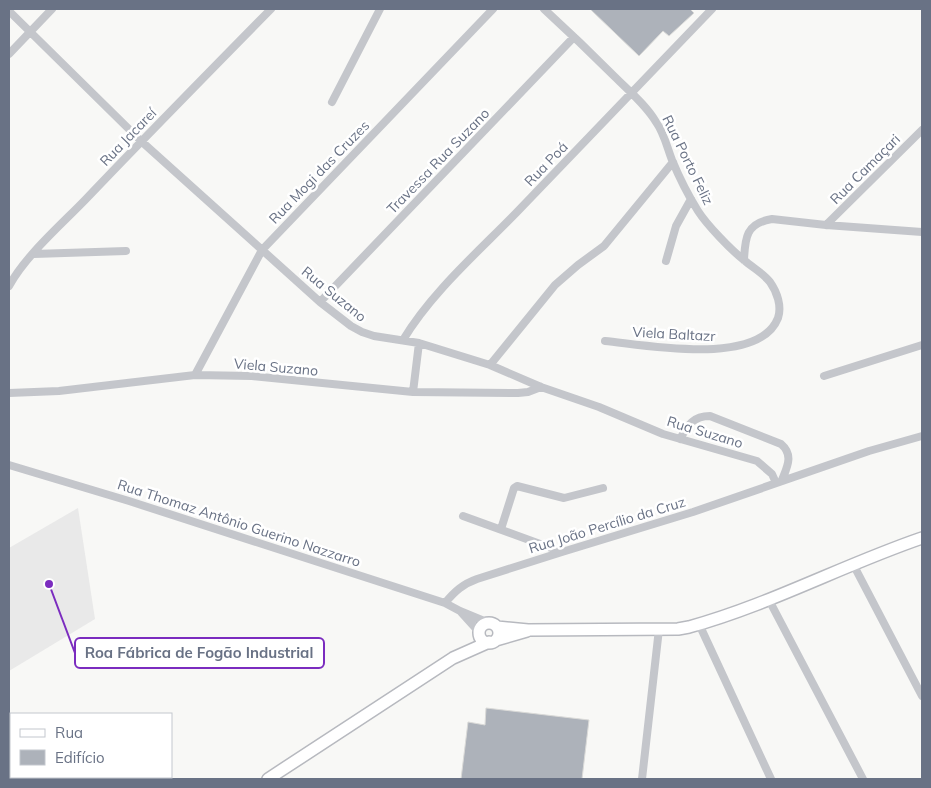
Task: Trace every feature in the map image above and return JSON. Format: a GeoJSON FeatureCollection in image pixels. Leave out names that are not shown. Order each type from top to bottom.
{"type":"FeatureCollection","features":[{"type":"Feature","properties":{"kind":"main road"},"geometry":{"type":"LineString","coordinates":[[453,658],[480,634],[483,625],[528,630],[678,629],[699,624],[770,600],[853,564],[922,538]]}},
{"type":"Feature","properties":{"kind":"main road"},"geometry":{"type":"LineString","coordinates":[[492,641],[499,635],[493,625]]}},
{"type":"Feature","properties":{"kind":"main road"},"geometry":{"type":"LineString","coordinates":[[268,779],[453,658],[492,641],[528,630]]}},
{"type":"Feature","properties":{"kind":"main road"},"geometry":{"type":"LineString","coordinates":[[480,634],[482,639],[492,641]]}},
{"type":"Feature","properties":{"kind":"street"},"geometry":{"type":"LineString","coordinates":[[9,54],[52,9]]}},
{"type":"Feature","properties":{"kind":"street","name":"Rua Jacareí"},"geometry":{"type":"LineString","coordinates":[[9,286],[15,275],[34,254],[141,141],[271,9]]}},
{"type":"Feature","properties":{"kind":"street"},"geometry":{"type":"LineString","coordinates":[[332,102],[380,9]]}},
{"type":"Feature","properties":{"kind":"street","name":"Rua Mogi das Cruzes"},"geometry":{"type":"LineString","coordinates":[[195,374],[262,250],[493,9]]}},
{"type":"Feature","properties":{"kind":"street","name":"Rua Porto Feliz"},"geometry":{"type":"LineString","coordinates":[[544,9],[632,94],[656,122],[673,162],[698,212],[744,260]]}},
{"type":"Feature","properties":{"kind":"street","name":"Rua Poá"},"geometry":{"type":"LineString","coordinates":[[403,340],[413,323],[450,281],[712,9]]}},
{"type":"Feature","properties":{"kind":"street","name":"Rua Suzano"},"geometry":{"type":"LineString","coordinates":[[9,11],[141,141],[320,302],[351,326],[374,336],[419,343],[490,366],[541,387],[593,404],[663,434],[757,461],[779,482]]}},
{"type":"Feature","properties":{"kind":"street","name":"Travessa Rua Suzano"},"geometry":{"type":"LineString","coordinates":[[320,302],[574,37]]}},
{"type":"Feature","properties":{"kind":"street","name":"Rua Camaçari"},"geometry":{"type":"LineString","coordinates":[[826,225],[922,130]]}},
{"type":"Feature","properties":{"kind":"street"},"geometry":{"type":"LineString","coordinates":[[490,366],[556,286],[578,265],[604,246],[673,162]]}},
{"type":"Feature","properties":{"kind":"street"},"geometry":{"type":"LineString","coordinates":[[666,261],[676,226],[691,199]]}},
{"type":"Feature","properties":{"kind":"street"},"geometry":{"type":"LineString","coordinates":[[744,260],[746,236],[751,229],[764,220],[772,219],[922,232]]}},
{"type":"Feature","properties":{"kind":"street"},"geometry":{"type":"LineString","coordinates":[[34,254],[126,251]]}},
{"type":"Feature","properties":{"kind":"street","name":"Viela Baltazr"},"geometry":{"type":"LineString","coordinates":[[604,341],[700,350],[728,349],[746,344],[766,335],[775,325],[779,314],[778,296],[770,282],[757,269],[744,260]]}},
{"type":"Feature","properties":{"kind":"street"},"geometry":{"type":"LineString","coordinates":[[413,392],[419,343]]}},
{"type":"Feature","properties":{"kind":"street"},"geometry":{"type":"LineString","coordinates":[[824,376],[922,345]]}},
{"type":"Feature","properties":{"kind":"street","name":"Viela Suzano"},"geometry":{"type":"LineString","coordinates":[[9,393],[59,391],[195,374],[252,376],[413,392],[518,393],[528,392],[541,387]]}},
{"type":"Feature","properties":{"kind":"street"},"geometry":{"type":"LineString","coordinates":[[680,439],[690,421],[703,416],[710,416],[781,444],[785,447],[789,457],[779,482]]}},
{"type":"Feature","properties":{"kind":"street","name":"Rua João Percílio da Cruz"},"geometry":{"type":"LineString","coordinates":[[445,602],[456,590],[465,584],[693,512],[869,451],[922,436]]}},
{"type":"Feature","properties":{"kind":"street","name":"Rua Thomaz Antônio Guerino Nazzarro"},"geometry":{"type":"LineString","coordinates":[[9,465],[129,501],[445,602],[460,611],[493,625]]}},
{"type":"Feature","properties":{"kind":"street"},"geometry":{"type":"LineString","coordinates":[[501,529],[514,488],[517,486],[564,498],[603,488]]}},
{"type":"Feature","properties":{"kind":"street"},"geometry":{"type":"LineString","coordinates":[[464,516],[562,552]]}},
{"type":"Feature","properties":{"kind":"street"},"geometry":{"type":"LineString","coordinates":[[853,564],[922,696]]}},
{"type":"Feature","properties":{"kind":"street"},"geometry":{"type":"LineString","coordinates":[[770,600],[862,779]]}},
{"type":"Feature","properties":{"kind":"street","name":"Rua Thomaz Antônio Guerino Nazzarro"},"geometry":{"type":"LineString","coordinates":[[460,611],[480,634]]}},
{"type":"Feature","properties":{"kind":"street"},"geometry":{"type":"LineString","coordinates":[[699,624],[771,779]]}},
{"type":"Feature","properties":{"kind":"street"},"geometry":{"type":"LineString","coordinates":[[642,779],[659,629]]}},
{"type":"Feature","properties":{"kind":"shaded area"},"geometry":{"type":"Polygon","coordinates":[[[78,508],[95,619],[9,671],[9,548],[78,508]]]}},
{"type":"Feature","properties":{"kind":"building"},"geometry":{"type":"Polygon","coordinates":[[[590,9],[690,9],[694,13],[669,36],[663,31],[639,56],[590,9]]]}},
{"type":"Feature","properties":{"kind":"building"},"geometry":{"type":"Polygon","coordinates":[[[486,708],[589,720],[582,779],[461,779],[468,722],[485,725],[486,708]]]}},
{"type":"Feature","properties":{"kind":"place","name":"Roa Fábrica de Fogão Industrial"},"geometry":{"type":"Point","coordinates":[49,584]}}]}
